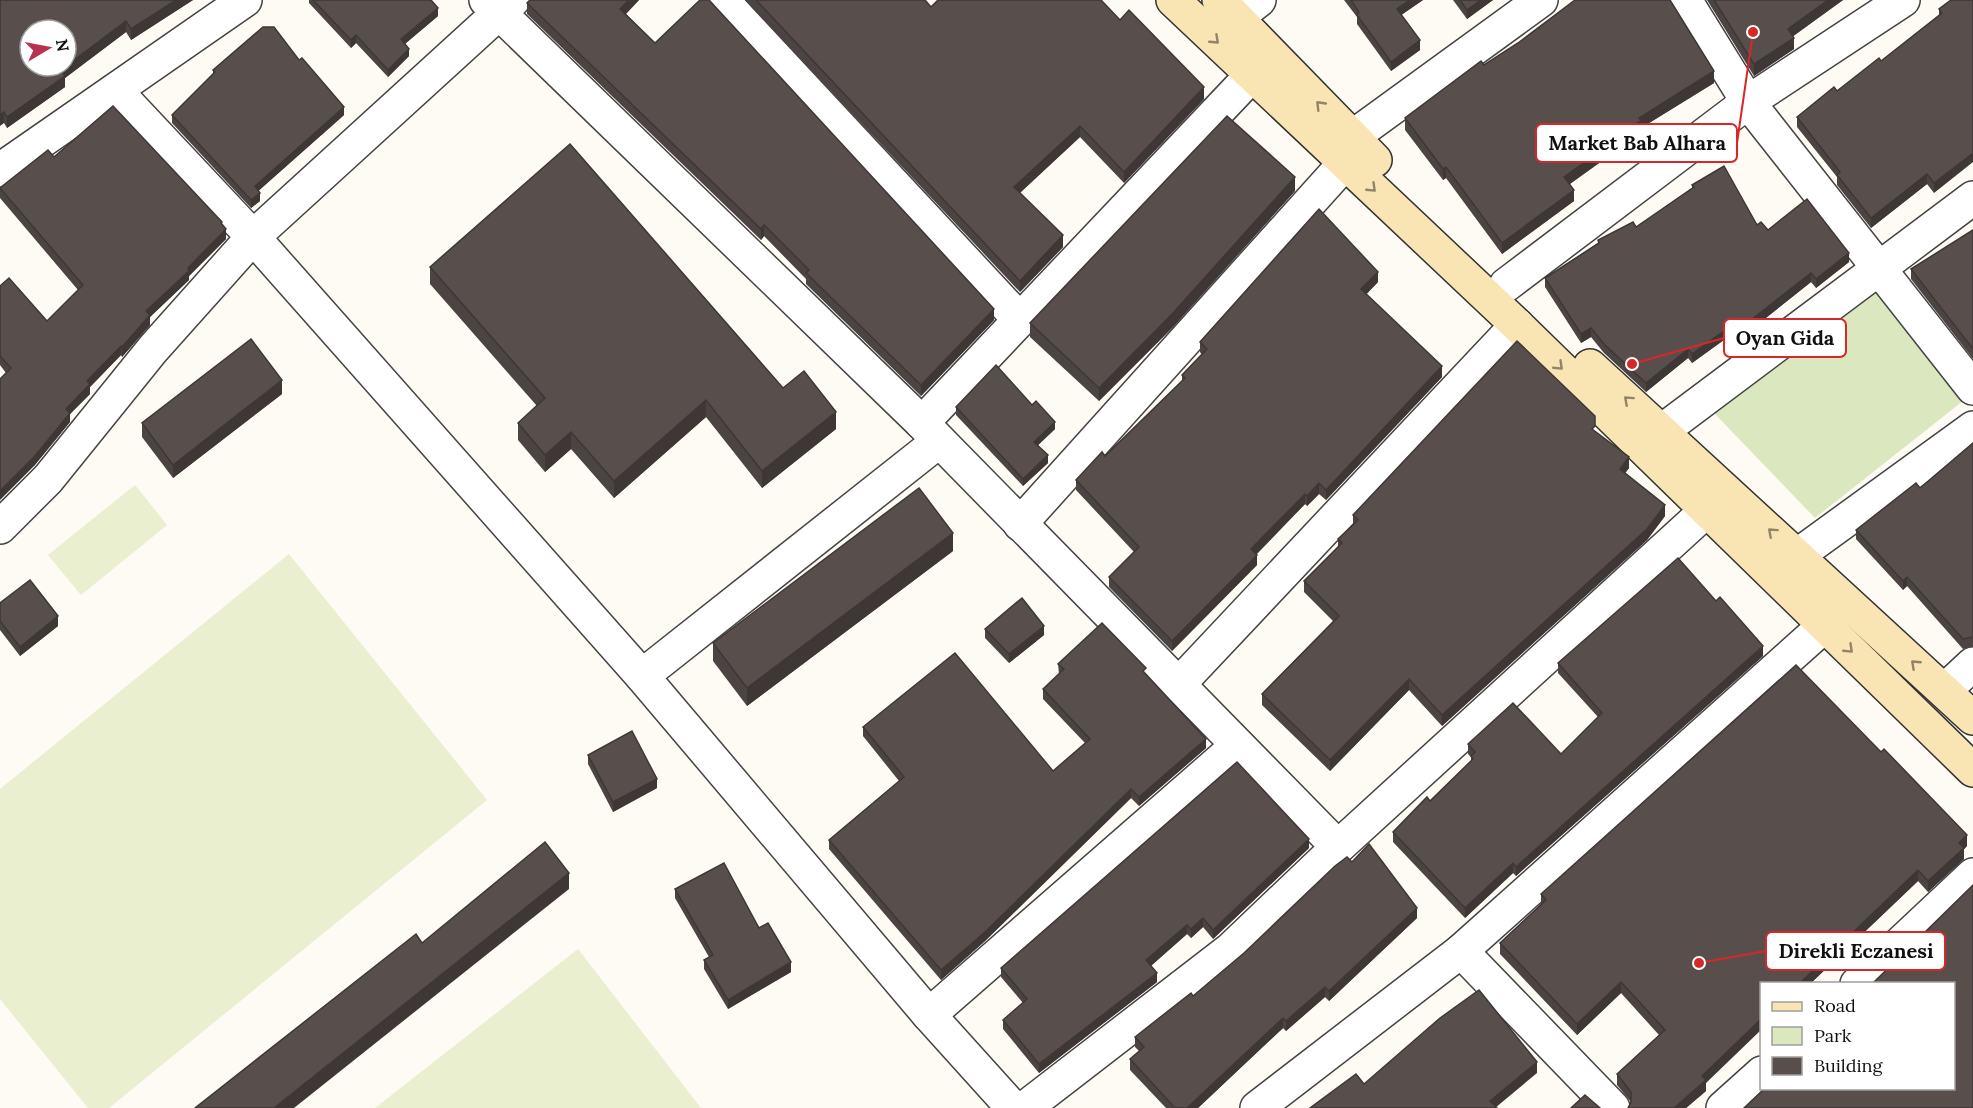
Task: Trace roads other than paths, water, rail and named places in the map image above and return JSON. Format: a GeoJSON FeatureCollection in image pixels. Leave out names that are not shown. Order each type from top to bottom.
{"type":"FeatureCollection","features":[{"type":"Feature","properties":{"kind":"main road"},"geometry":{"type":"LineString","coordinates":[[1173,0],[1252,75],[1348,150],[1506,285],[1973,718]]}},
{"type":"Feature","properties":{"kind":"main road"},"geometry":{"type":"LineString","coordinates":[[1238,6],[1348,150],[1517,325],[1973,770]]}},
{"type":"Feature","properties":{"kind":"street"},"geometry":{"type":"LineString","coordinates":[[5,157],[116,91],[245,0]]}},
{"type":"Feature","properties":{"kind":"street"},"geometry":{"type":"LineString","coordinates":[[722,0],[1020,320]]}},
{"type":"Feature","properties":{"kind":"street"},"geometry":{"type":"LineString","coordinates":[[1020,524],[1348,150],[1540,0]]}},
{"type":"Feature","properties":{"kind":"street"},"geometry":{"type":"LineString","coordinates":[[1685,0],[1748,102],[1973,388]]}},
{"type":"Feature","properties":{"kind":"street"},"geometry":{"type":"LineString","coordinates":[[1506,285],[1748,102],[1903,0]]}},
{"type":"Feature","properties":{"kind":"street"},"geometry":{"type":"LineString","coordinates":[[1,525],[48,479],[153,349],[253,237],[499,4],[930,432],[1338,848]]}},
{"type":"Feature","properties":{"kind":"street"},"geometry":{"type":"LineString","coordinates":[[642,676],[930,432],[1020,320],[1252,75]]}},
{"type":"Feature","properties":{"kind":"street"},"geometry":{"type":"LineString","coordinates":[[116,91],[253,237],[642,676],[929,1015],[1013,1108]]}},
{"type":"Feature","properties":{"kind":"street"},"geometry":{"type":"LineString","coordinates":[[1662,431],[1973,198]]}},
{"type":"Feature","properties":{"kind":"street"},"geometry":{"type":"LineString","coordinates":[[1178,685],[1517,325]]}},
{"type":"Feature","properties":{"kind":"street"},"geometry":{"type":"LineString","coordinates":[[1798,555],[1973,428]]}},
{"type":"Feature","properties":{"kind":"street"},"geometry":{"type":"LineString","coordinates":[[1025,1108],[1231,949],[1707,510]]}},
{"type":"Feature","properties":{"kind":"street"},"geometry":{"type":"LineString","coordinates":[[1257,1108],[1461,951],[1824,626]]}},
{"type":"Feature","properties":{"kind":"street"},"geometry":{"type":"LineString","coordinates":[[1944,691],[1973,664]]}},
{"type":"Feature","properties":{"kind":"street"},"geometry":{"type":"LineString","coordinates":[[929,1015],[1237,746]]}},
{"type":"Feature","properties":{"kind":"street"},"geometry":{"type":"LineString","coordinates":[[1859,982],[1973,875]]}},
{"type":"Feature","properties":{"kind":"street"},"geometry":{"type":"LineString","coordinates":[[1461,951],[1613,1108]]}},
{"type":"Feature","properties":{"kind":"street"},"geometry":{"type":"LineString","coordinates":[[1724,1108],[1760,1073]]}},
{"type":"Feature","properties":{"kind":"place","name":"Market Bab Alhara"},"geometry":{"type":"Point","coordinates":[1753,32]}},
{"type":"Feature","properties":{"kind":"place","name":"Oyan Gida"},"geometry":{"type":"Point","coordinates":[1632,364]}},
{"type":"Feature","properties":{"kind":"place","name":"Direkli Eczanesi"},"geometry":{"type":"Point","coordinates":[1699,963]}}]}
